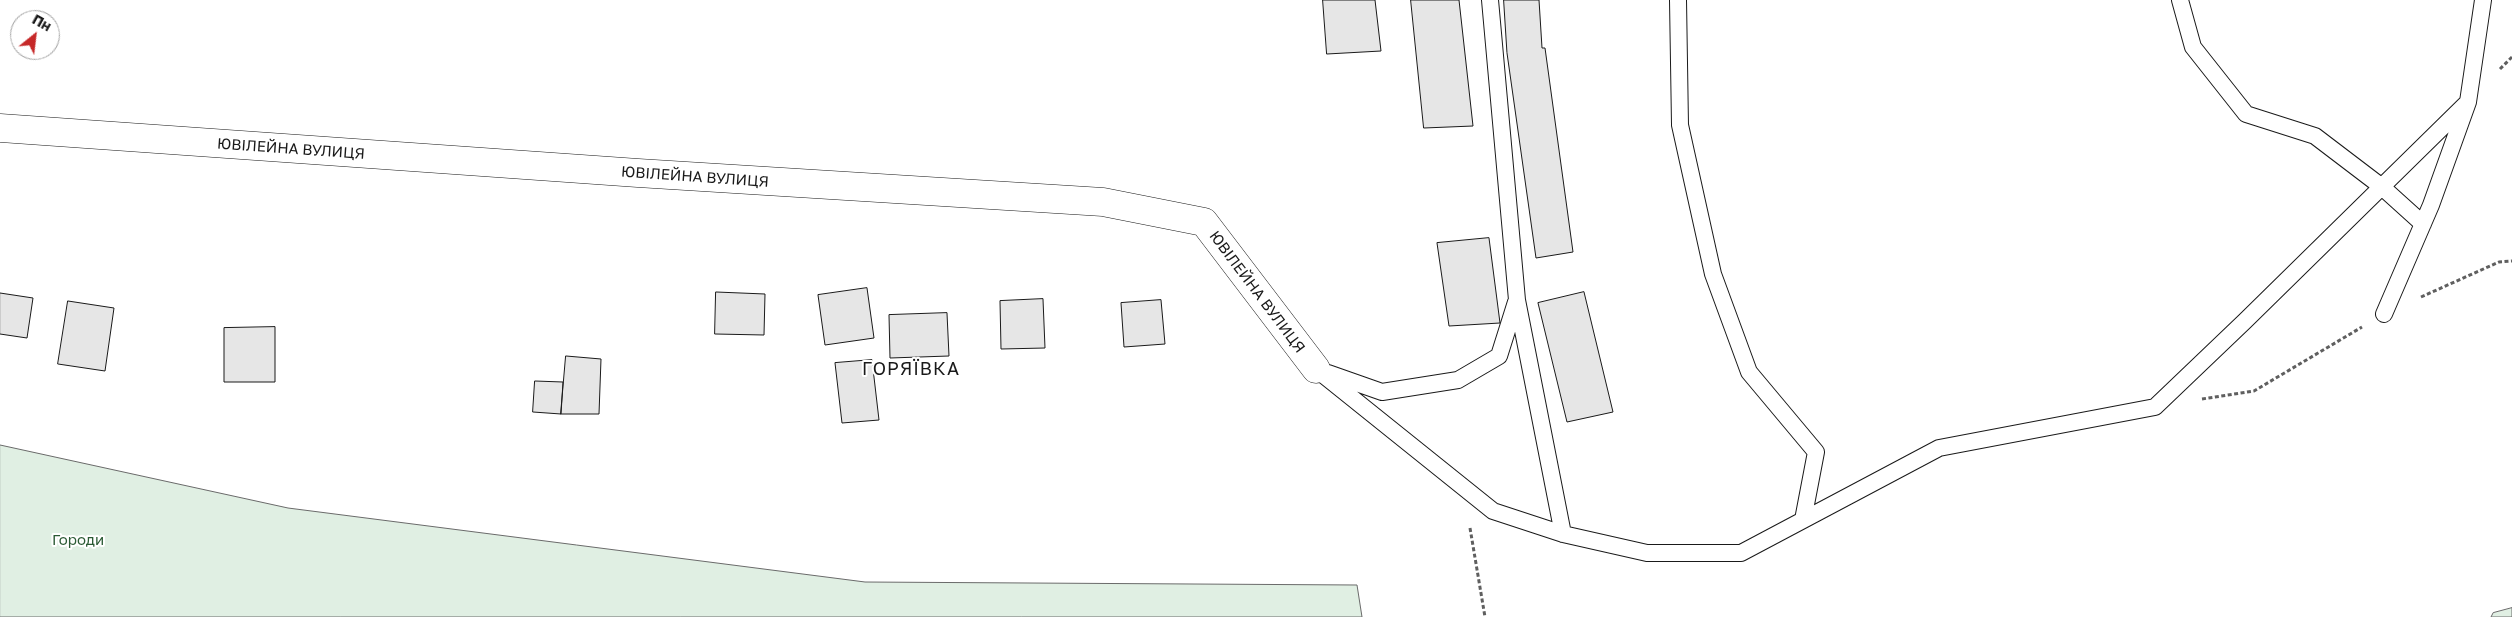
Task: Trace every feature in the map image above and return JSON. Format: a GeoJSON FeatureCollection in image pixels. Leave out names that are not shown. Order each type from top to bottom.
{"type":"FeatureCollection","features":[{"type":"Feature","properties":{"kind":"street","name":"ЮВІЛЕЙНА ВУЛИЦЯ"},"geometry":{"type":"LineString","coordinates":[[0,128],[638,173],[1103,202],[1204,222],[1316,369]]}},
{"type":"Feature","properties":{"kind":"lane"},"geometry":{"type":"LineString","coordinates":[[1490,0],[1517,300],[1563,534]]}},
{"type":"Feature","properties":{"kind":"lane"},"geometry":{"type":"LineString","coordinates":[[1678,0],[1680,125],[1713,274],[1749,372],[1816,452],[1803,520]]}},
{"type":"Feature","properties":{"kind":"lane"},"geometry":{"type":"LineString","coordinates":[[2180,0],[2193,47],[2246,114],[2315,136],[2382,187],[2423,224]]}},
{"type":"Feature","properties":{"kind":"lane"},"geometry":{"type":"LineString","coordinates":[[2384,314],[2423,224],[2468,102],[2482,0]]}},
{"type":"Feature","properties":{"kind":"lane"},"geometry":{"type":"LineString","coordinates":[[1316,369],[1494,511],[1563,534],[1647,553],[1741,553],[1939,448],[2154,406],[2468,102]]}},
{"type":"Feature","properties":{"kind":"lane"},"geometry":{"type":"LineString","coordinates":[[1316,369],[1382,392],[1458,380],[1499,356],[1517,300]]}},
{"type":"Feature","properties":{"kind":"path"},"geometry":{"type":"LineString","coordinates":[[2154,406],[2254,391],[2384,314],[2499,262],[2512,261]]}},
{"type":"Feature","properties":{"kind":"path"},"geometry":{"type":"LineString","coordinates":[[1464,488],[1485,617]]}},
{"type":"Feature","properties":{"kind":"green space","name":"Городи"},"geometry":{"type":"Polygon","coordinates":[[[0,445],[288,508],[865,582],[1357,585],[1362,617],[0,617],[0,445]]]}},
{"type":"Feature","properties":{"kind":"green space"},"geometry":{"type":"Polygon","coordinates":[[[2512,608],[2512,617],[2491,617],[2493,613],[2512,608]]]}},
{"type":"Feature","properties":{"kind":"building"},"geometry":{"type":"Polygon","coordinates":[[[1323,0],[1375,0],[1381,51],[1327,54],[1323,0]]]}},
{"type":"Feature","properties":{"kind":"building"},"geometry":{"type":"Polygon","coordinates":[[[1411,0],[1459,0],[1473,126],[1424,128],[1411,0]]]}},
{"type":"Feature","properties":{"kind":"building"},"geometry":{"type":"Polygon","coordinates":[[[1504,0],[1539,0],[1542,48],[1545,48],[1573,252],[1536,258],[1507,53],[1504,0]]]}},
{"type":"Feature","properties":{"kind":"building"},"geometry":{"type":"Polygon","coordinates":[[[1489,238],[1500,323],[1449,326],[1437,243],[1489,238]]]}},
{"type":"Feature","properties":{"kind":"building"},"geometry":{"type":"Polygon","coordinates":[[[867,288],[874,338],[825,345],[818,295],[867,288]]]}},
{"type":"Feature","properties":{"kind":"building"},"geometry":{"type":"Polygon","coordinates":[[[716,292],[765,294],[764,335],[715,334],[716,292]]]}},
{"type":"Feature","properties":{"kind":"building"},"geometry":{"type":"Polygon","coordinates":[[[1584,292],[1613,412],[1567,422],[1538,303],[1584,292]]]}},
{"type":"Feature","properties":{"kind":"building"},"geometry":{"type":"Polygon","coordinates":[[[0,293],[33,298],[27,338],[0,334],[0,293]]]}},
{"type":"Feature","properties":{"kind":"building"},"geometry":{"type":"Polygon","coordinates":[[[1043,299],[1045,348],[1001,349],[1000,301],[1043,299]]]}},
{"type":"Feature","properties":{"kind":"building"},"geometry":{"type":"Polygon","coordinates":[[[1161,300],[1165,344],[1124,347],[1121,303],[1161,300]]]}},
{"type":"Feature","properties":{"kind":"building"},"geometry":{"type":"Polygon","coordinates":[[[68,301],[114,308],[105,371],[58,364],[68,301]]]}},
{"type":"Feature","properties":{"kind":"building"},"geometry":{"type":"Polygon","coordinates":[[[947,313],[949,356],[890,358],[889,315],[947,313]]]}},
{"type":"Feature","properties":{"kind":"building"},"geometry":{"type":"Polygon","coordinates":[[[275,327],[275,382],[224,382],[224,328],[275,327]]]}},
{"type":"Feature","properties":{"kind":"building"},"geometry":{"type":"Polygon","coordinates":[[[566,356],[601,359],[599,414],[561,414],[566,356]]]}},
{"type":"Feature","properties":{"kind":"building"},"geometry":{"type":"Polygon","coordinates":[[[872,360],[879,420],[842,423],[835,363],[872,360]]]}},
{"type":"Feature","properties":{"kind":"building"},"geometry":{"type":"Polygon","coordinates":[[[535,381],[563,382],[561,414],[533,412],[535,381]]]}},
{"type":"Feature","properties":{"kind":"district","name":"ГОРЯЇВКА"},"geometry":{"type":"Point","coordinates":[911,369]}}]}
